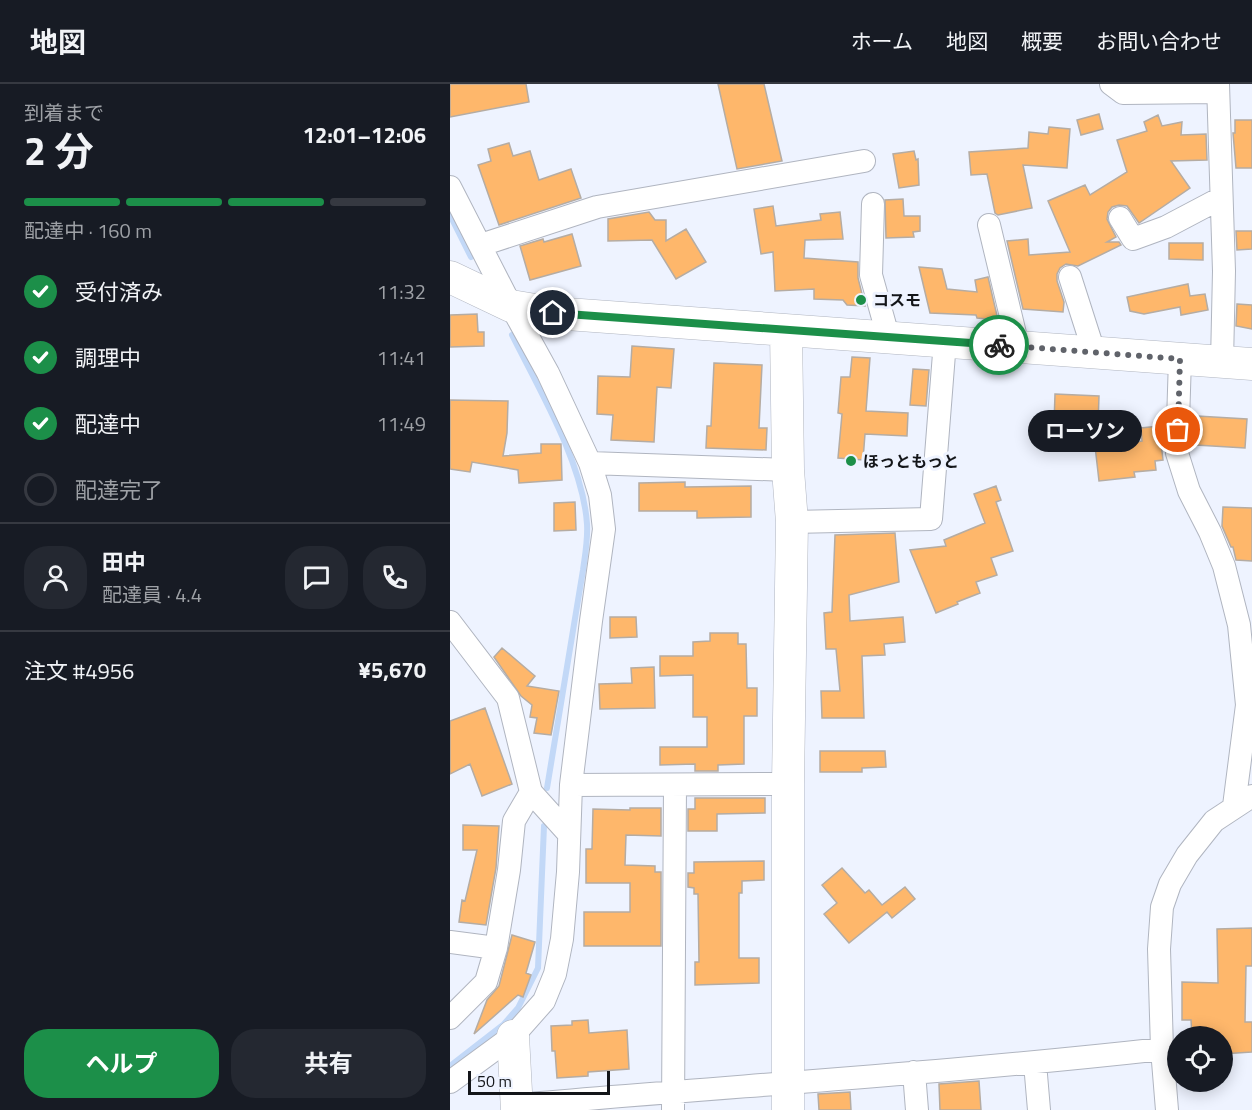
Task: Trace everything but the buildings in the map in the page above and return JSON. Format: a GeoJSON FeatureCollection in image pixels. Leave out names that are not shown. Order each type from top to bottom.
{"type":"FeatureCollection","features":[{"type":"Feature","properties":{"kind":"street"},"geometry":{"type":"LineString","coordinates":[[450,277],[511,306],[553,313],[1237,363],[1224,272],[1218,88],[1123,93],[1111,84]]}},
{"type":"Feature","properties":{"kind":"street"},"geometry":{"type":"LineString","coordinates":[[481,245],[597,207],[864,161]]}},
{"type":"Feature","properties":{"kind":"street"},"geometry":{"type":"LineString","coordinates":[[450,187],[548,373],[590,463],[600,495],[604,530],[571,785],[568,872],[562,939],[555,974],[544,1001],[513,1036],[450,1082]]}},
{"type":"Feature","properties":{"kind":"street"},"geometry":{"type":"LineString","coordinates":[[1120,218],[1132,239],[1166,227],[1221,198]]}},
{"type":"Feature","properties":{"kind":"street"},"geometry":{"type":"LineString","coordinates":[[873,204],[872,275],[888,336]]}},
{"type":"Feature","properties":{"kind":"street"},"geometry":{"type":"LineString","coordinates":[[989,225],[1018,346]]}},
{"type":"Feature","properties":{"kind":"street"},"geometry":{"type":"LineString","coordinates":[[1070,278],[1094,352]]}},
{"type":"Feature","properties":{"kind":"street"},"geometry":{"type":"LineString","coordinates":[[786,330],[788,470],[792,522],[787,1097]]}},
{"type":"Feature","properties":{"kind":"street"},"geometry":{"type":"LineString","coordinates":[[792,522],[931,519],[945,341]]}},
{"type":"Feature","properties":{"kind":"street"},"geometry":{"type":"LineString","coordinates":[[1167,1110],[1162,1049],[1159,949],[1162,907],[1170,884],[1187,855],[1214,821],[1243,801],[1247,705],[1239,625],[1224,566],[1189,491],[1178,453],[1180,359]]}},
{"type":"Feature","properties":{"kind":"street"},"geometry":{"type":"LineString","coordinates":[[590,463],[788,470]]}},
{"type":"Feature","properties":{"kind":"street"},"geometry":{"type":"LineString","coordinates":[[450,622],[508,698],[531,792],[568,833]]}},
{"type":"Feature","properties":{"kind":"street"},"geometry":{"type":"LineString","coordinates":[[571,785],[788,784]]}},
{"type":"Feature","properties":{"kind":"street"},"geometry":{"type":"LineString","coordinates":[[674,1100],[675,785]]}},
{"type":"Feature","properties":{"kind":"street"},"geometry":{"type":"LineString","coordinates":[[450,1018],[486,982],[496,948],[509,870],[514,821],[531,792]]}},
{"type":"Feature","properties":{"kind":"street"},"geometry":{"type":"LineString","coordinates":[[450,942],[496,948]]}},
{"type":"Feature","properties":{"kind":"street"},"geometry":{"type":"LineString","coordinates":[[513,1036],[517,1108],[787,1097],[914,1072],[1035,1063],[1162,1049]]}},
{"type":"Feature","properties":{"kind":"street"},"geometry":{"type":"LineString","coordinates":[[1035,1063],[1039,1110]]}},
{"type":"Feature","properties":{"kind":"street"},"geometry":{"type":"LineString","coordinates":[[914,1072],[918,1110]]}},
{"type":"Feature","properties":{"kind":"waterway"},"geometry":{"type":"LineString","coordinates":[[450,215],[471,257]]}},
{"type":"Feature","properties":{"kind":"waterway"},"geometry":{"type":"LineString","coordinates":[[512,335],[547,402],[569,452],[584,501],[587,524],[583,570],[547,788]]}},
{"type":"Feature","properties":{"kind":"waterway"},"geometry":{"type":"LineString","coordinates":[[450,1066],[504,1024],[518,1008],[538,968],[544,826]]}},
{"type":"Feature","properties":{"kind":"way so far"},"geometry":{"type":"LineString","coordinates":[[999,345],[1180,359],[1178,430]]}},
{"type":"Feature","properties":{"kind":"place","name":"コスモ"},"geometry":{"type":"Point","coordinates":[861,300]}},
{"type":"Feature","properties":{"kind":"place","name":"ローソン"},"geometry":{"type":"Point","coordinates":[1178,430]}},
{"type":"Feature","properties":{"kind":"place","name":"ほっともっと"},"geometry":{"type":"Point","coordinates":[851,461]}},
{"type":"Feature","properties":{"kind":"route"},"geometry":{"type":"LineString","coordinates":[[553,313],[999,345]]}}]}
